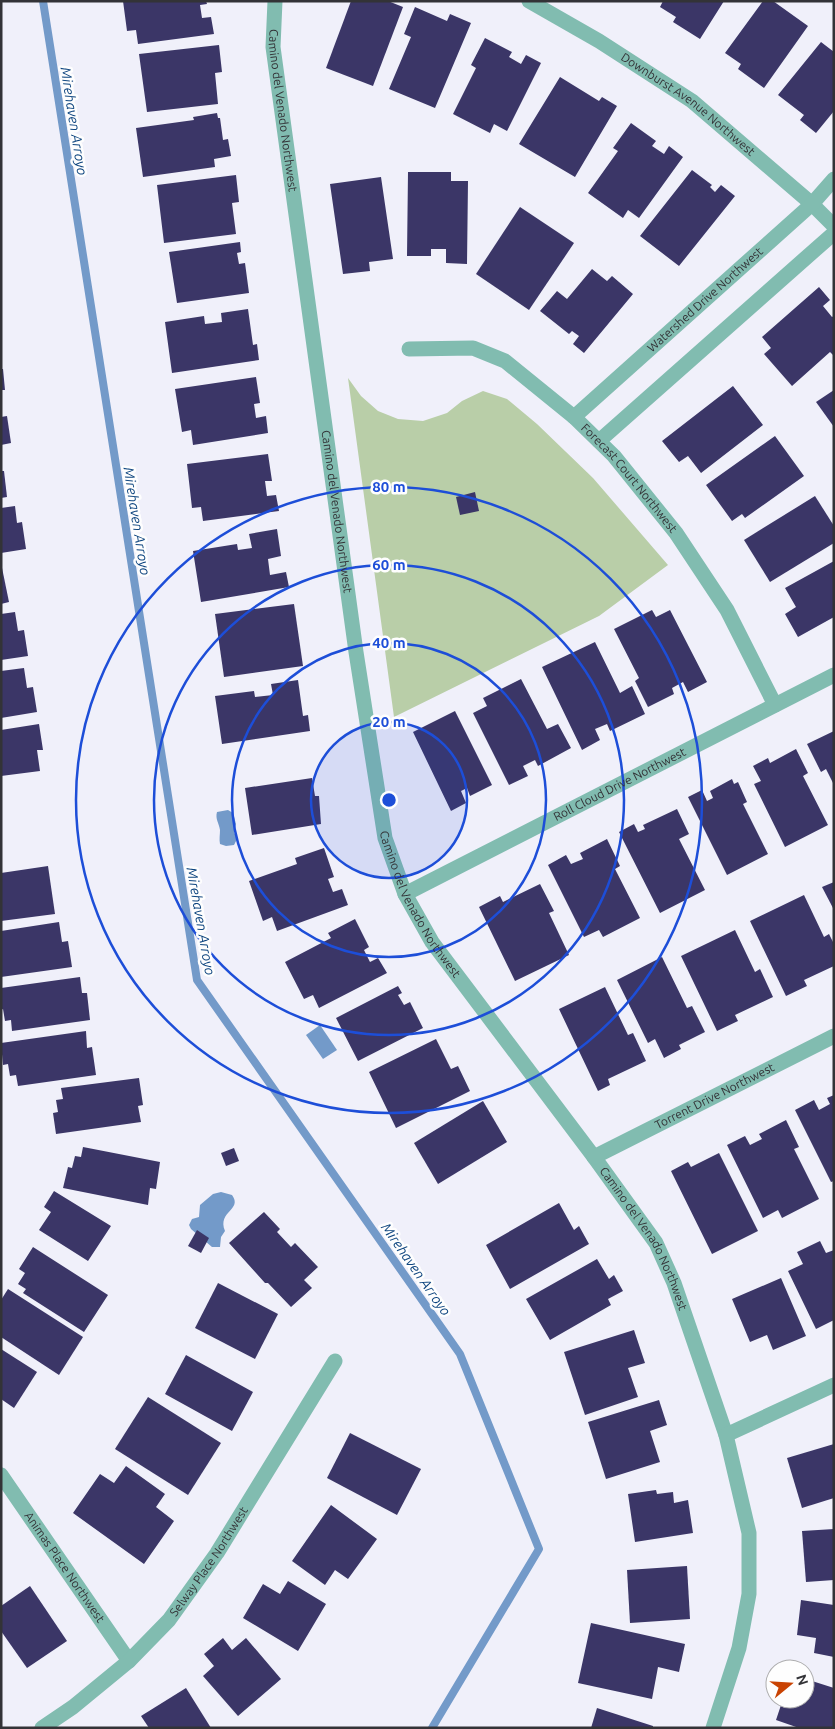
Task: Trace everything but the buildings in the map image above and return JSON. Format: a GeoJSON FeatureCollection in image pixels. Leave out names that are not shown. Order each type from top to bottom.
{"type":"FeatureCollection","features":[{"type":"Feature","properties":{"kind":"street","name":"Camino del Venado Northwest"},"geometry":{"type":"LineString","coordinates":[[275,1],[273,47],[356,652],[385,838],[405,894],[432,942],[594,1156],[656,1243],[674,1283],[726,1435],[749,1533],[749,1594],[739,1648],[713,1728]]}},
{"type":"Feature","properties":{"kind":"street","name":"Downburst Avenue Northwest"},"geometry":{"type":"LineString","coordinates":[[529,1],[598,41],[692,101],[812,204],[834,226]]}},
{"type":"Feature","properties":{"kind":"street","name":"Watershed Drive Northwest"},"geometry":{"type":"LineString","coordinates":[[574,416],[812,204],[834,179]]}},
{"type":"Feature","properties":{"kind":"street"},"geometry":{"type":"LineString","coordinates":[[599,441],[834,234]]}},
{"type":"Feature","properties":{"kind":"street","name":"Forecast Court Northwest"},"geometry":{"type":"LineString","coordinates":[[409,349],[473,348],[505,361],[574,416],[614,456],[676,533],[727,610],[775,705]]}},
{"type":"Feature","properties":{"kind":"street","name":"Roll Cloud Drive Northwest"},"geometry":{"type":"LineString","coordinates":[[405,894],[834,675]]}},
{"type":"Feature","properties":{"kind":"street","name":"Torrent Drive Northwest"},"geometry":{"type":"LineString","coordinates":[[594,1156],[834,1036]]}},
{"type":"Feature","properties":{"kind":"street","name":"Selway Place Northwest"},"geometry":{"type":"LineString","coordinates":[[42,1728],[73,1707],[128,1661],[170,1620],[217,1553],[335,1361]]}},
{"type":"Feature","properties":{"kind":"street"},"geometry":{"type":"LineString","coordinates":[[726,1435],[834,1385]]}},
{"type":"Feature","properties":{"kind":"street","name":"Animas Place Northwest"},"geometry":{"type":"LineString","coordinates":[[1,1475],[128,1661]]}},
{"type":"Feature","properties":{"kind":"green space"},"geometry":{"type":"Polygon","coordinates":[[[348,378],[361,396],[378,411],[398,419],[423,421],[447,413],[462,401],[483,391],[507,399],[537,424],[593,478],[668,565],[599,616],[394,717],[348,378]]]}},
{"type":"Feature","properties":{"kind":"water"},"geometry":{"type":"Polygon","coordinates":[[[228,810],[233,813],[236,824],[234,832],[237,839],[234,845],[226,846],[220,844],[217,812],[228,810]]]}},
{"type":"Feature","properties":{"kind":"water"},"geometry":{"type":"Polygon","coordinates":[[[320,1025],[337,1050],[323,1059],[306,1035],[320,1025]]]}},
{"type":"Feature","properties":{"kind":"water"},"geometry":{"type":"Polygon","coordinates":[[[221,1192],[232,1195],[235,1200],[233,1208],[224,1219],[225,1231],[221,1237],[220,1247],[212,1247],[191,1229],[189,1225],[192,1219],[199,1217],[200,1205],[213,1194],[221,1192]]]}},
{"type":"Feature","properties":{"kind":"waterway","name":"Mirehaven Arroyo"},"geometry":{"type":"LineString","coordinates":[[43,1],[197,980],[460,1354],[539,1549],[432,1728]]}}]}
